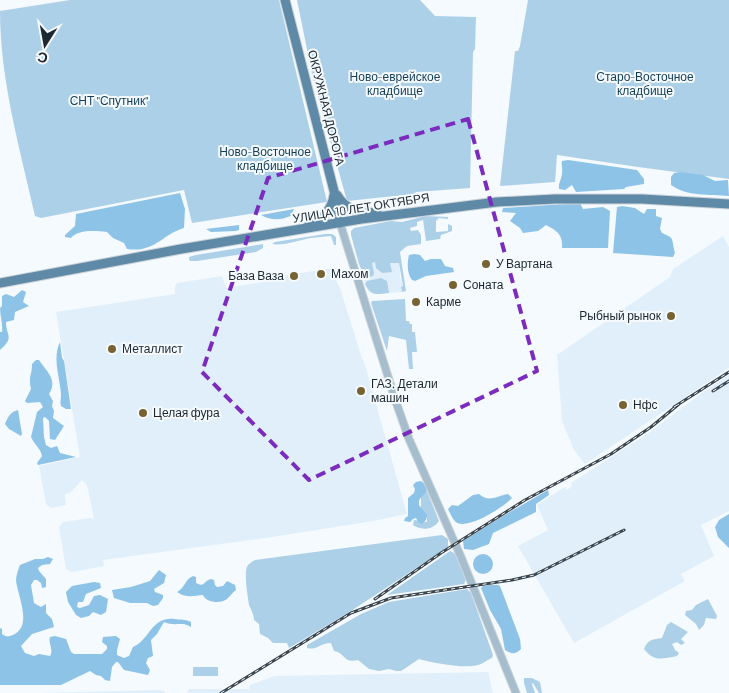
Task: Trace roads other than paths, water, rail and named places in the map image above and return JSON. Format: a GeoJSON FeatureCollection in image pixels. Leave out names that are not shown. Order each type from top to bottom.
{"type":"FeatureCollection","features":[{"type":"Feature","properties":{"kind":"main road","name":"ОКРУЖНАЯ ДОРОГА"},"geometry":{"type":"LineString","coordinates":[[285,0],[334,190],[340,223]]}},
{"type":"Feature","properties":{"kind":"main road"},"geometry":{"type":"LineString","coordinates":[[334,190],[343,204],[351,209],[390,215]]}},
{"type":"Feature","properties":{"kind":"main road"},"geometry":{"type":"LineString","coordinates":[[299,230],[318,221],[327,212],[333,200],[334,190]]}},
{"type":"Feature","properties":{"kind":"main road","name":"УЛИЦА 10 ЛЕТ ОКТЯБРЯ"},"geometry":{"type":"LineString","coordinates":[[0,283],[182,249],[340,223],[497,202],[555,199],[658,200],[729,204]]}},
{"type":"Feature","properties":{"kind":"street"},"geometry":{"type":"LineString","coordinates":[[340,223],[393,394],[409,439],[464,564],[516,693]]}},
{"type":"Feature","properties":{"kind":"railway"},"geometry":{"type":"LineString","coordinates":[[674,407],[729,372]]}},
{"type":"Feature","properties":{"kind":"railway"},"geometry":{"type":"LineString","coordinates":[[713,391],[729,381]]}},
{"type":"Feature","properties":{"kind":"railway"},"geometry":{"type":"LineString","coordinates":[[375,599],[441,553],[525,500],[611,454],[651,427],[679,404]]}},
{"type":"Feature","properties":{"kind":"railway"},"geometry":{"type":"LineString","coordinates":[[221,693],[351,613],[391,598],[534,575],[624,530]]}},
{"type":"Feature","properties":{"kind":"place","name":"У Вартана"},"geometry":{"type":"Point","coordinates":[486,264]}},
{"type":"Feature","properties":{"kind":"place","name":"Махом"},"geometry":{"type":"Point","coordinates":[321,274]}},
{"type":"Feature","properties":{"kind":"place","name":"База Ваза"},"geometry":{"type":"Point","coordinates":[294,276]}},
{"type":"Feature","properties":{"kind":"place","name":"Соната"},"geometry":{"type":"Point","coordinates":[453,285]}},
{"type":"Feature","properties":{"kind":"place","name":"Карме"},"geometry":{"type":"Point","coordinates":[416,302]}},
{"type":"Feature","properties":{"kind":"place","name":"Рыбный рынок"},"geometry":{"type":"Point","coordinates":[671,316]}},
{"type":"Feature","properties":{"kind":"place","name":"Металлист"},"geometry":{"type":"Point","coordinates":[112,349]}},
{"type":"Feature","properties":{"kind":"place","name":"ГАЗ. Детали машин"},"geometry":{"type":"Point","coordinates":[361,391]}},
{"type":"Feature","properties":{"kind":"place","name":"Нфс"},"geometry":{"type":"Point","coordinates":[623,405]}},
{"type":"Feature","properties":{"kind":"place","name":"Целая фура"},"geometry":{"type":"Point","coordinates":[143,413]}},
{"type":"Feature","properties":{"kind":"park label","name":"Ново-еврейское кладбище"},"geometry":{"type":"Point","coordinates":[395,84]}},
{"type":"Feature","properties":{"kind":"park label","name":"Старо-Восточное кладбище"},"geometry":{"type":"Point","coordinates":[645,84]}},
{"type":"Feature","properties":{"kind":"park label","name":"СНТ \"Спутник\""},"geometry":{"type":"Point","coordinates":[109,101]}},
{"type":"Feature","properties":{"kind":"park label","name":"Ново-Восточное кладбище"},"geometry":{"type":"Point","coordinates":[265,159]}}]}
